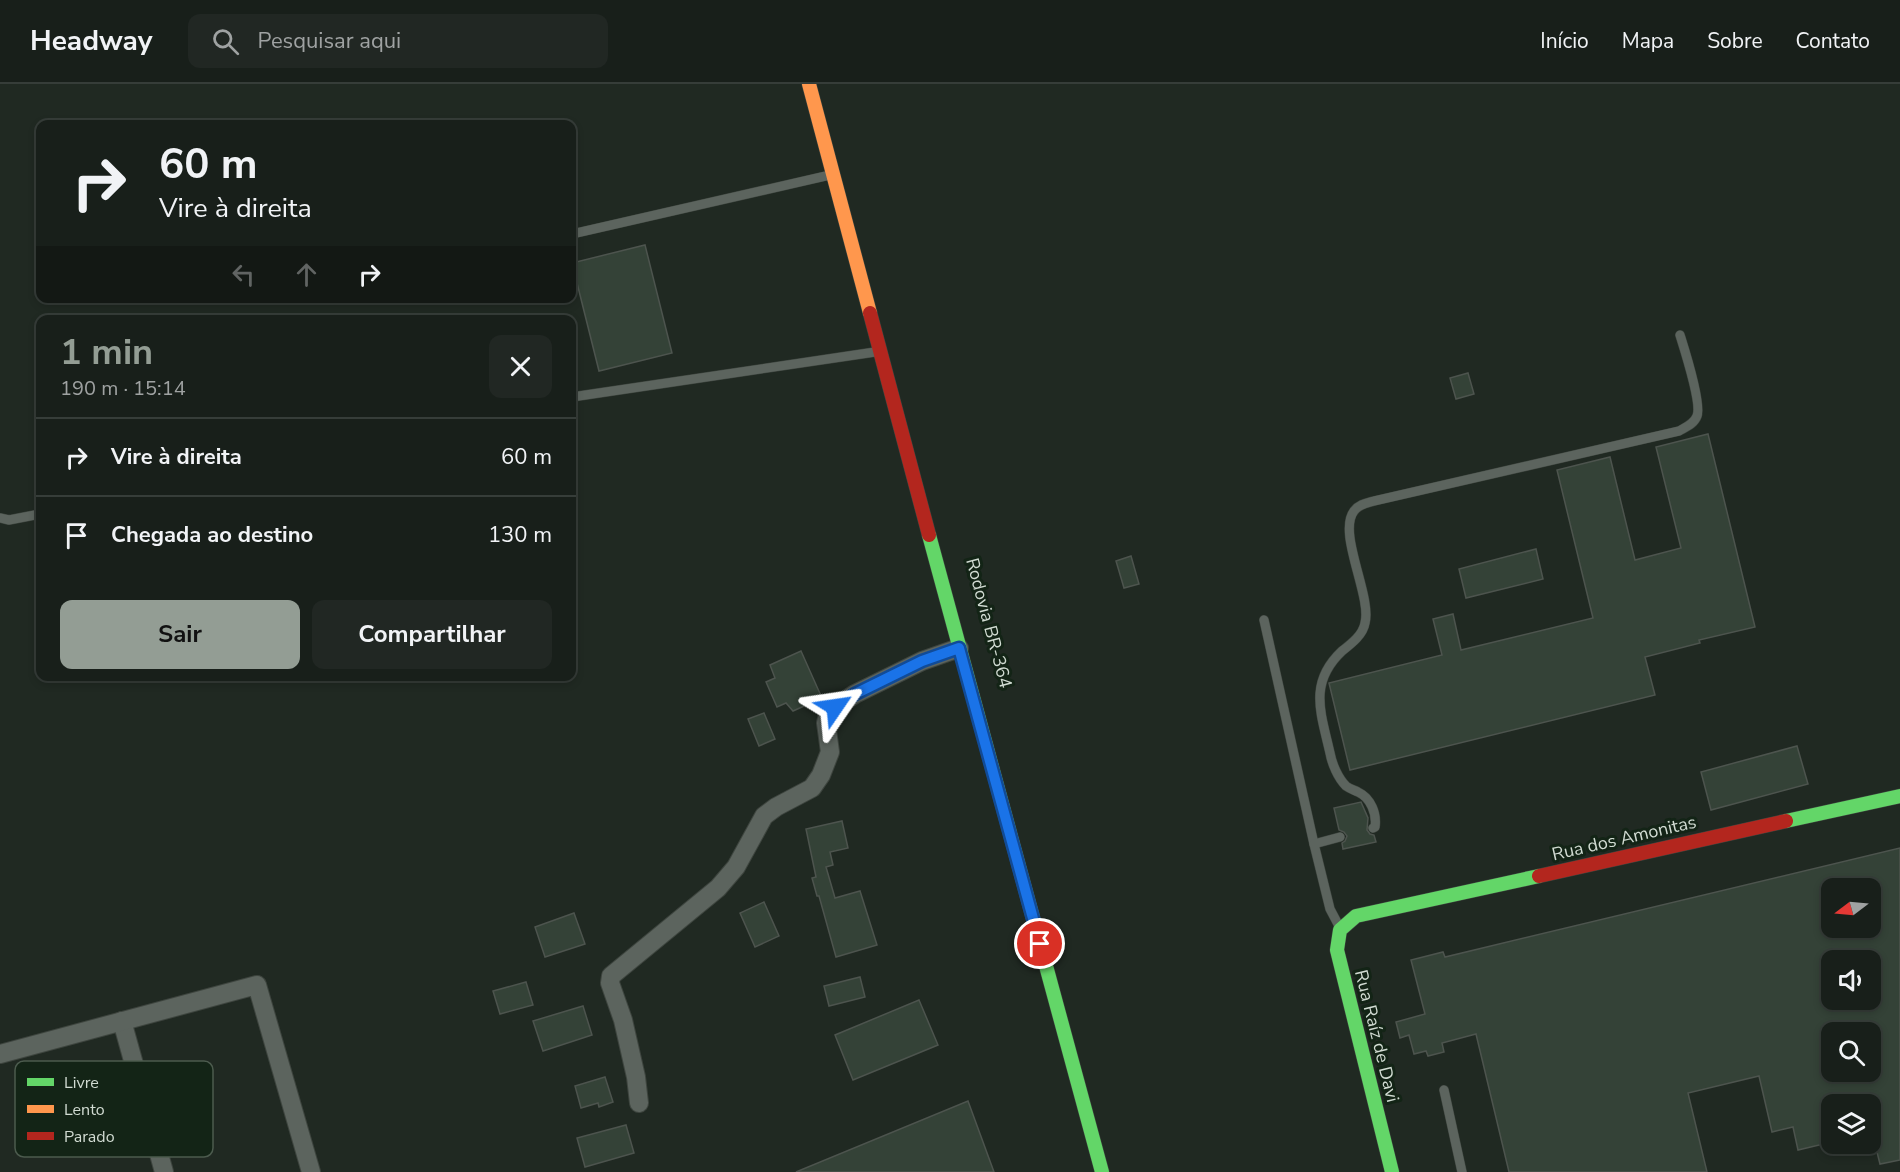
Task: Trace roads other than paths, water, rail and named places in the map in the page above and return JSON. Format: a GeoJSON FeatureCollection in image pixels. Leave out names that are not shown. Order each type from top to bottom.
{"type":"FeatureCollection","features":[{"type":"Feature","properties":{"kind":"main road"},"geometry":{"type":"LineString","coordinates":[[809,84],[959,648],[1102,1172]]}},
{"type":"Feature","properties":{"kind":"main road","name":"Rua dos Amonitas"},"geometry":{"type":"LineString","coordinates":[[1340,928],[1356,916],[1900,796]]}},
{"type":"Feature","properties":{"kind":"main road","name":"Rua Raíz de Davi"},"geometry":{"type":"LineString","coordinates":[[1340,928],[1337,935],[1337,950],[1392,1172]]}},
{"type":"Feature","properties":{"kind":"main road"},"geometry":{"type":"LineString","coordinates":[[1091,1079],[1116,1172]]}},
{"type":"Feature","properties":{"kind":"street"},"geometry":{"type":"LineString","coordinates":[[639,1103],[636,1077],[623,1020],[610,983],[611,975],[718,888],[736,867],[764,816],[812,788],[821,775],[830,752],[826,723],[828,715],[835,707],[855,694],[922,661],[959,648]]}},
{"type":"Feature","properties":{"kind":"street"},"geometry":{"type":"LineString","coordinates":[[0,1054],[257,985],[311,1172]]}},
{"type":"Feature","properties":{"kind":"street"},"geometry":{"type":"LineString","coordinates":[[122,1021],[133,1061]]}},
{"type":"Feature","properties":{"kind":"street"},"geometry":{"type":"LineString","coordinates":[[160,1157],[164,1172]]}},
{"type":"Feature","properties":{"kind":"lane"},"geometry":{"type":"LineString","coordinates":[[576,233],[832,175]]}},
{"type":"Feature","properties":{"kind":"lane"},"geometry":{"type":"LineString","coordinates":[[1373,828],[1376,820],[1368,799],[1346,785],[1337,773],[1330,756],[1319,693],[1322,677],[1333,660],[1357,638],[1365,623],[1364,606],[1351,540],[1350,522],[1353,512],[1360,505],[1374,501],[1679,431],[1690,426],[1698,415],[1698,403],[1680,335]]}},
{"type":"Feature","properties":{"kind":"lane"},"geometry":{"type":"LineString","coordinates":[[576,396],[880,352]]}},
{"type":"Feature","properties":{"kind":"lane"},"geometry":{"type":"LineString","coordinates":[[0,518],[9,520],[36,515]]}},
{"type":"Feature","properties":{"kind":"lane"},"geometry":{"type":"LineString","coordinates":[[1264,620],[1329,909],[1340,928]]}},
{"type":"Feature","properties":{"kind":"lane"},"geometry":{"type":"LineString","coordinates":[[1314,844],[1341,837]]}},
{"type":"Feature","properties":{"kind":"lane"},"geometry":{"type":"LineString","coordinates":[[1444,1090],[1462,1172]]}}]}
